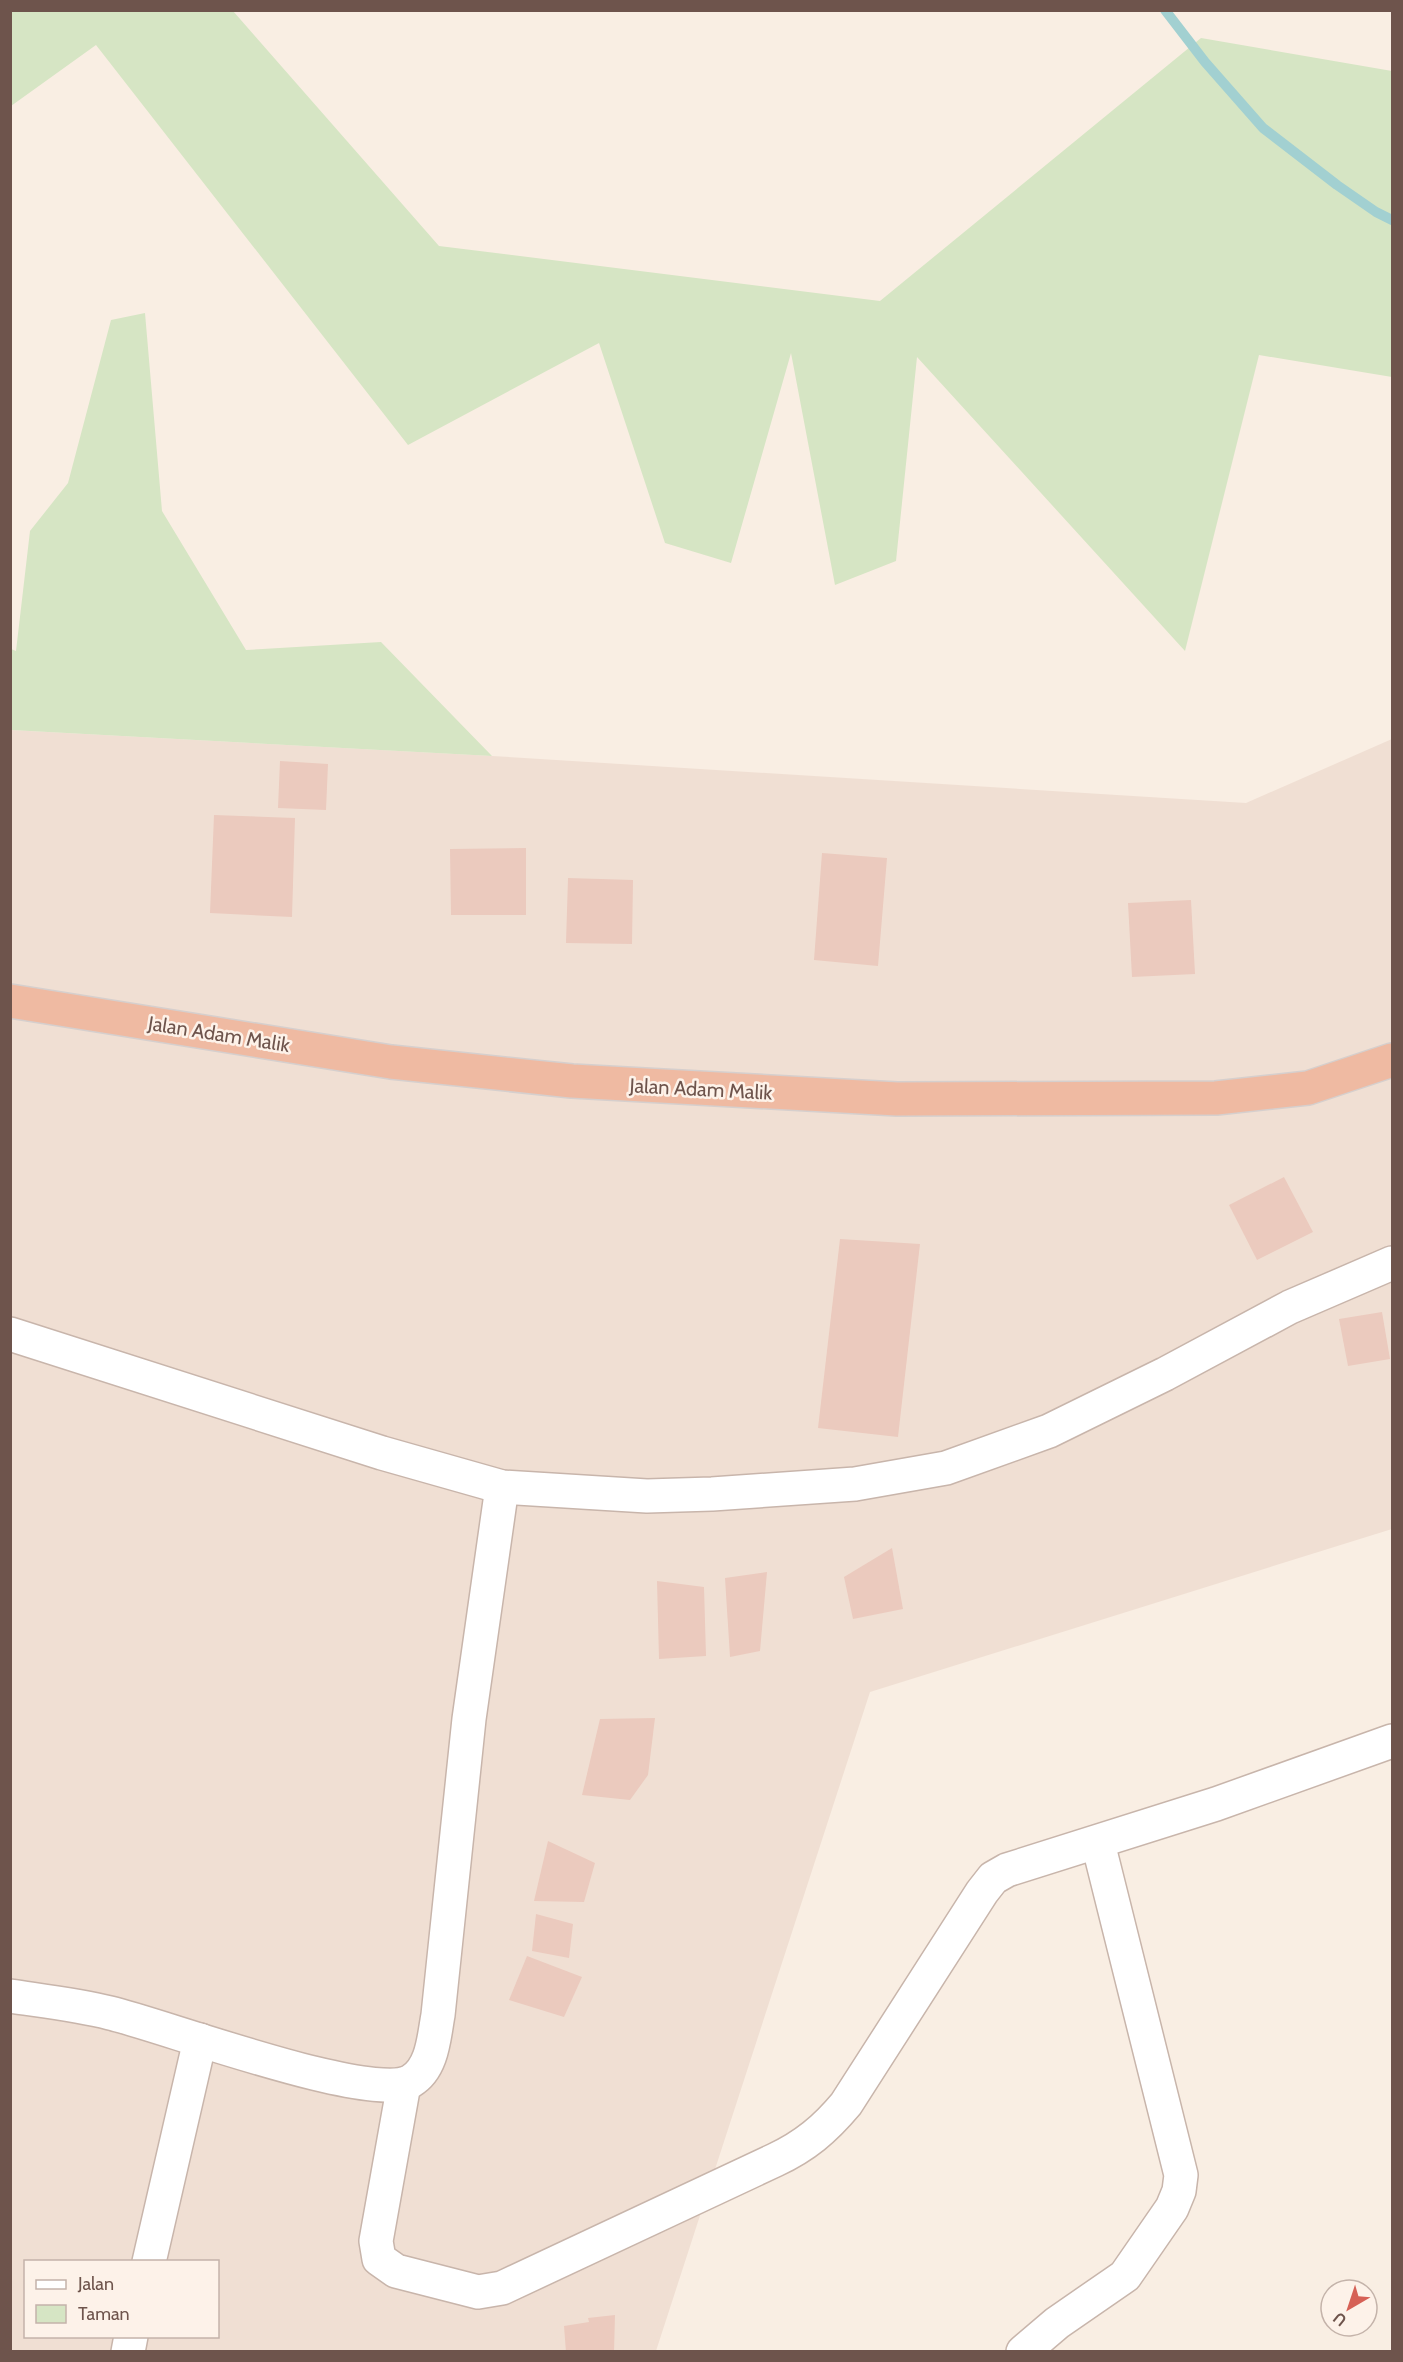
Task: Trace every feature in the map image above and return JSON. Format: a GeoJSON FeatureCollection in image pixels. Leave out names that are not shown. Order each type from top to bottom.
{"type":"FeatureCollection","features":[{"type":"Feature","properties":{"kind":"highway","name":"Jalan Adam Malik"},"geometry":{"type":"LineString","coordinates":[[10,1001],[391,1062],[572,1081],[897,1099],[1216,1098],[1308,1088],[1392,1060]]}},
{"type":"Feature","properties":{"kind":"street"},"geometry":{"type":"LineString","coordinates":[[10,1334],[382,1453],[502,1487],[647,1496],[712,1494],[855,1484],[946,1468],[1049,1431],[1165,1374],[1290,1307],[1392,1263]]}},
{"type":"Feature","properties":{"kind":"street"},"geometry":{"type":"LineString","coordinates":[[10,1996],[110,2012],[300,2070],[370,2083],[404,2084],[412,2080],[424,2068],[432,2050],[438,2015],[469,1719],[502,1487]]}},
{"type":"Feature","properties":{"kind":"street"},"geometry":{"type":"LineString","coordinates":[[404,2084],[376,2241],[379,2259],[396,2271],[478,2292],[502,2288],[803,2146],[827,2127],[846,2104],[993,1878],[1007,1870],[1098,1843],[1392,1742]]}},
{"type":"Feature","properties":{"kind":"street"},"geometry":{"type":"LineString","coordinates":[[1023,2352],[1057,2323],[1125,2276],[1172,2208],[1181,2175],[1098,1843]]}},
{"type":"Feature","properties":{"kind":"street"},"geometry":{"type":"LineString","coordinates":[[149,2260],[200,2040]]}},
{"type":"Feature","properties":{"kind":"shaded area"},"geometry":{"type":"Polygon","coordinates":[[[10,730],[492,756],[1246,803],[1392,739],[1392,1529],[870,1692],[656,2351],[11,2351],[10,730]]]}},
{"type":"Feature","properties":{"kind":"green space"},"geometry":{"type":"Polygon","coordinates":[[[11,10],[233,11],[439,246],[880,301],[1201,38],[1392,71],[1392,377],[1259,355],[1185,651],[917,357],[896,561],[835,585],[791,353],[731,563],[665,543],[599,343],[408,445],[96,45],[11,106],[11,10]]]}},
{"type":"Feature","properties":{"kind":"green space"},"geometry":{"type":"Polygon","coordinates":[[[145,313],[162,511],[246,650],[381,642],[492,756],[11,730],[11,649],[16,651],[30,531],[68,483],[111,320],[145,313]]]}},
{"type":"Feature","properties":{"kind":"building"},"geometry":{"type":"Polygon","coordinates":[[[280,761],[328,764],[326,810],[278,808],[280,761]]]}},
{"type":"Feature","properties":{"kind":"building"},"geometry":{"type":"Polygon","coordinates":[[[214,815],[295,818],[292,917],[210,913],[214,815]]]}},
{"type":"Feature","properties":{"kind":"building"},"geometry":{"type":"Polygon","coordinates":[[[526,848],[526,915],[451,915],[450,849],[526,848]]]}},
{"type":"Feature","properties":{"kind":"building"},"geometry":{"type":"Polygon","coordinates":[[[822,853],[887,858],[878,966],[814,960],[822,853]]]}},
{"type":"Feature","properties":{"kind":"building"},"geometry":{"type":"Polygon","coordinates":[[[568,878],[633,880],[632,944],[566,943],[568,878]]]}},
{"type":"Feature","properties":{"kind":"building"},"geometry":{"type":"Polygon","coordinates":[[[1191,900],[1195,974],[1132,977],[1128,903],[1191,900]]]}},
{"type":"Feature","properties":{"kind":"building"},"geometry":{"type":"Polygon","coordinates":[[[1284,1177],[1313,1232],[1257,1260],[1229,1205],[1284,1177]]]}},
{"type":"Feature","properties":{"kind":"building"},"geometry":{"type":"Polygon","coordinates":[[[840,1239],[920,1244],[898,1437],[818,1428],[840,1239]]]}},
{"type":"Feature","properties":{"kind":"building"},"geometry":{"type":"Polygon","coordinates":[[[1382,1312],[1390,1359],[1348,1366],[1339,1319],[1382,1312]]]}},
{"type":"Feature","properties":{"kind":"building"},"geometry":{"type":"Polygon","coordinates":[[[892,1548],[903,1609],[853,1619],[844,1577],[892,1548]]]}},
{"type":"Feature","properties":{"kind":"building"},"geometry":{"type":"Polygon","coordinates":[[[767,1572],[760,1651],[730,1657],[725,1578],[767,1572]]]}},
{"type":"Feature","properties":{"kind":"building"},"geometry":{"type":"Polygon","coordinates":[[[657,1581],[704,1587],[706,1656],[659,1659],[657,1581]]]}},
{"type":"Feature","properties":{"kind":"building"},"geometry":{"type":"Polygon","coordinates":[[[655,1718],[648,1775],[630,1800],[582,1795],[600,1719],[655,1718]]]}},
{"type":"Feature","properties":{"kind":"building"},"geometry":{"type":"Polygon","coordinates":[[[548,1841],[595,1863],[584,1902],[534,1901],[548,1841]]]}},
{"type":"Feature","properties":{"kind":"building"},"geometry":{"type":"Polygon","coordinates":[[[536,1914],[573,1924],[569,1958],[532,1951],[536,1914]]]}},
{"type":"Feature","properties":{"kind":"building"},"geometry":{"type":"Polygon","coordinates":[[[527,1956],[582,1977],[564,2017],[509,2000],[527,1956]]]}},
{"type":"Feature","properties":{"kind":"building"},"geometry":{"type":"Polygon","coordinates":[[[615,2315],[614,2352],[566,2352],[564,2326],[589,2322],[588,2318],[615,2315]]]}},
{"type":"Feature","properties":{"kind":"waterway"},"geometry":{"type":"LineString","coordinates":[[1165,10],[1205,62],[1263,128],[1337,185],[1376,212],[1392,220]]}}]}
